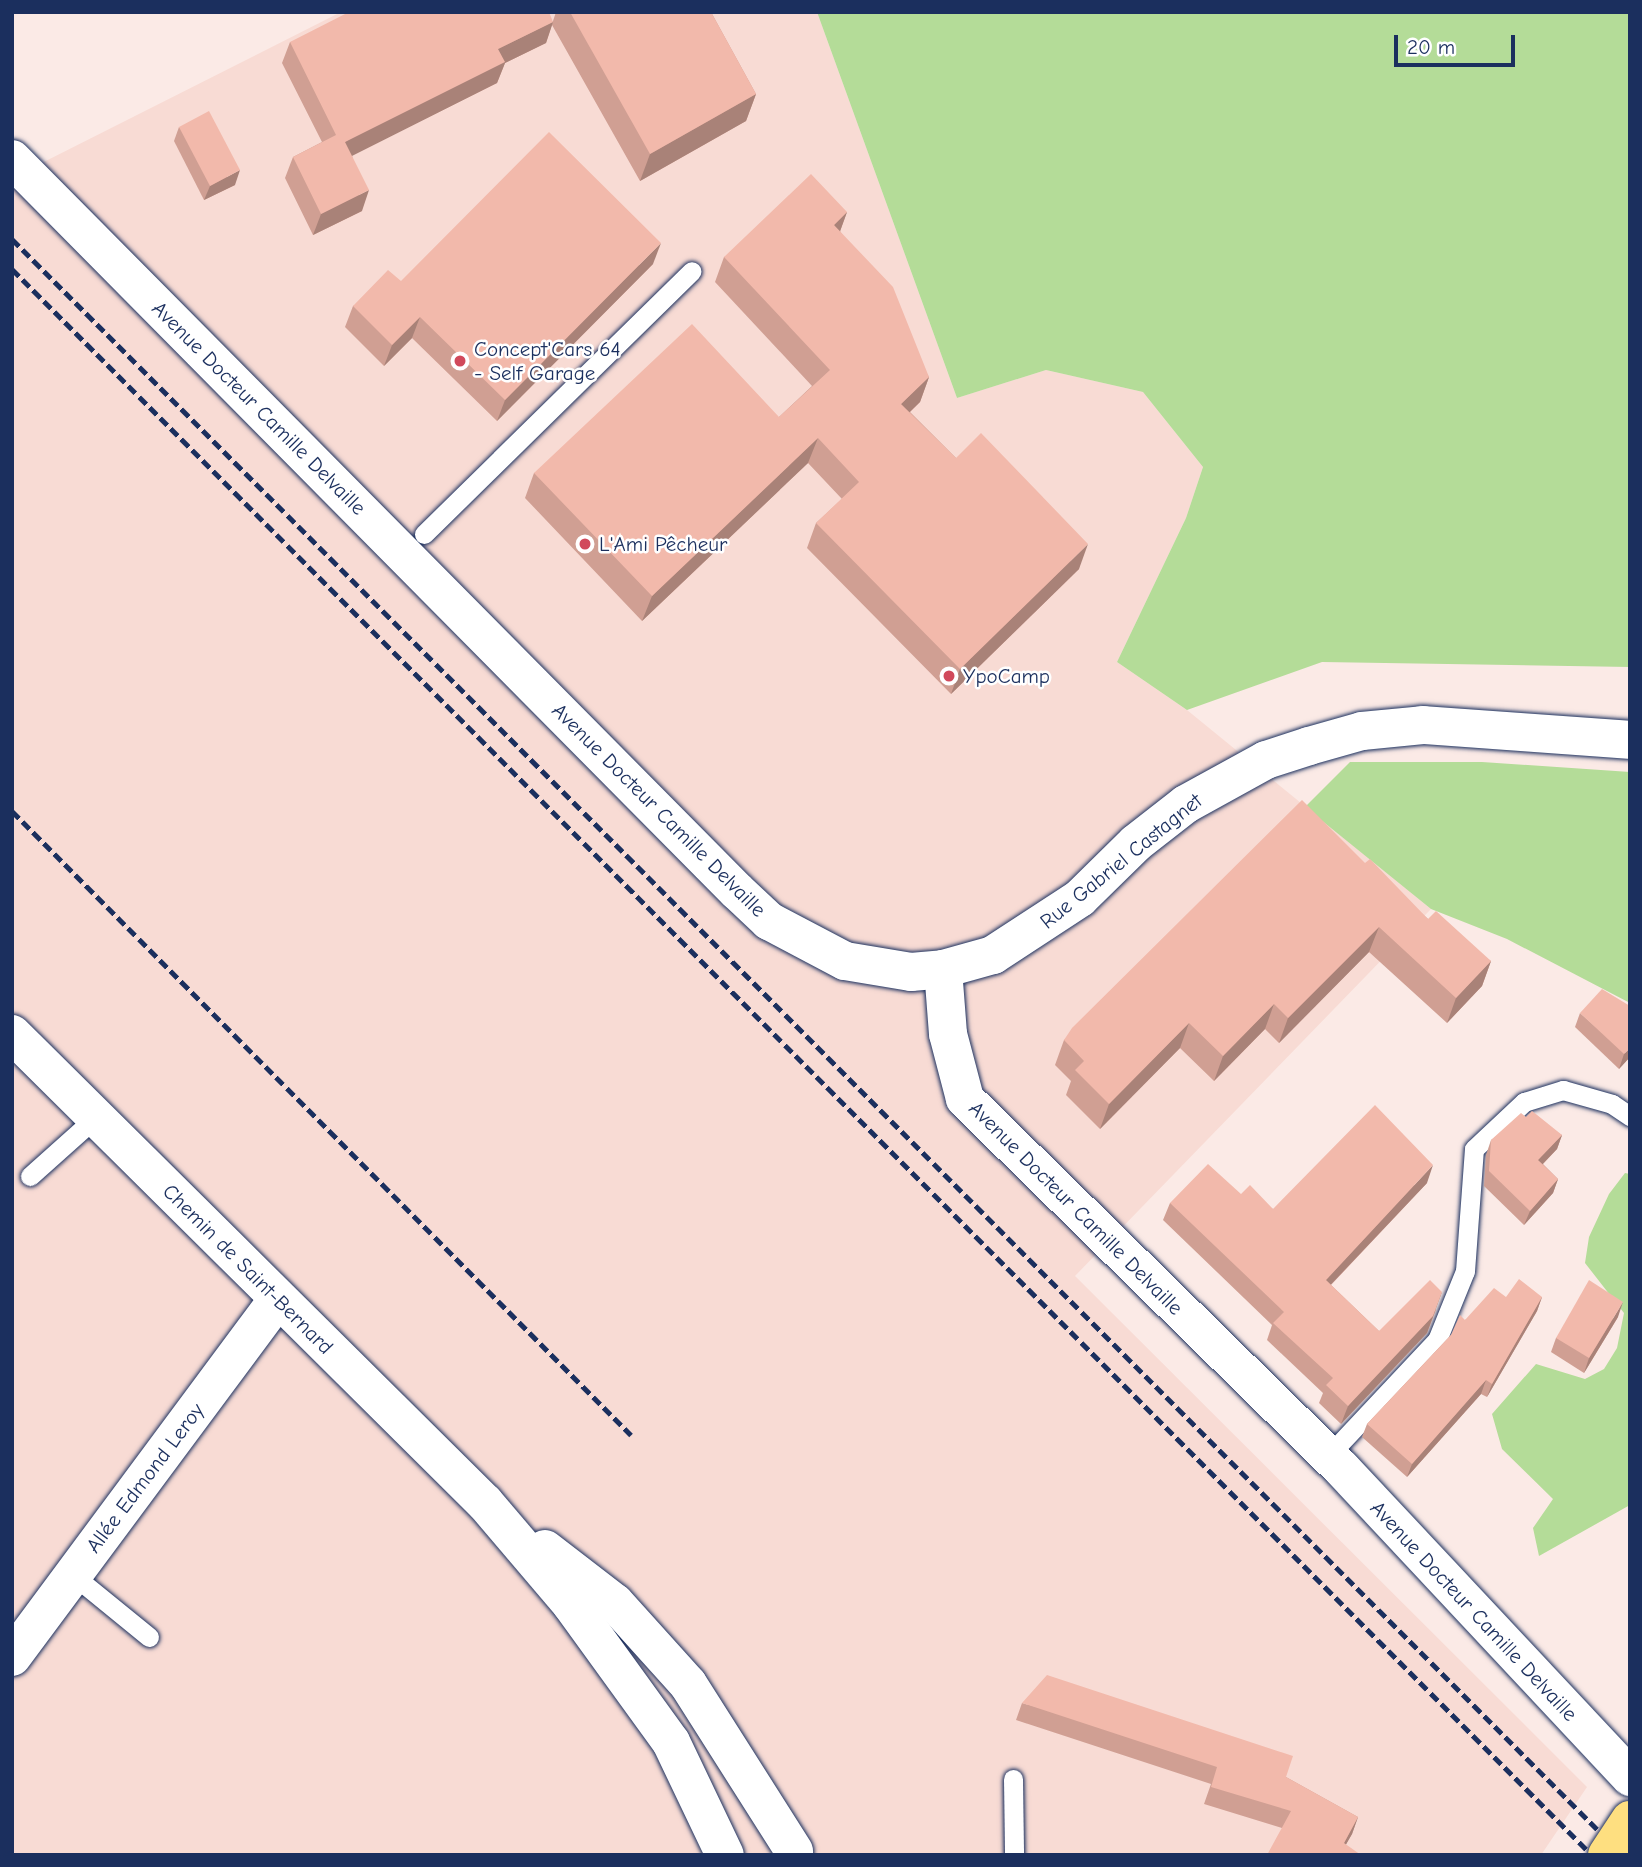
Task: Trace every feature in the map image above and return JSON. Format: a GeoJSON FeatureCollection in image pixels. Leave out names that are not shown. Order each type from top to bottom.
{"type":"FeatureCollection","features":[{"type":"Feature","properties":{"kind":"main road"},"geometry":{"type":"LineString","coordinates":[[1607,1855],[1630,1821]]}},
{"type":"Feature","properties":{"kind":"street","name":"Avenue Docteur Camille Delvaille"},"geometry":{"type":"LineString","coordinates":[[12,159],[769,921],[822,953],[868,968],[943,969],[948,1034],[965,1099],[1328,1456],[1630,1777]]}},
{"type":"Feature","properties":{"kind":"street","name":"Rue Gabriel Castagnet"},"geometry":{"type":"LineString","coordinates":[[943,969],[977,961],[1020,941],[1080,898],[1136,843],[1186,804],[1266,760],[1362,731],[1423,725],[1630,740]]}},
{"type":"Feature","properties":{"kind":"street","name":"Chemin de Saint-Bernard"},"geometry":{"type":"LineString","coordinates":[[17,1047],[96,1117],[277,1300],[485,1503],[571,1604],[671,1742],[725,1855]]}},
{"type":"Feature","properties":{"kind":"street","name":"Allée Edmond Leroy"},"geometry":{"type":"LineString","coordinates":[[12,1657],[277,1300]]}},
{"type":"Feature","properties":{"kind":"street","name":"Chemin de Saint-Bernard"},"geometry":{"type":"LineString","coordinates":[[485,1503],[615,1603],[688,1684],[792,1854]]}},
{"type":"Feature","properties":{"kind":"lane"},"geometry":{"type":"LineString","coordinates":[[424,534],[692,271]]}},
{"type":"Feature","properties":{"kind":"lane"},"geometry":{"type":"LineString","coordinates":[[1328,1456],[1437,1340],[1465,1271],[1474,1149],[1524,1102],[1563,1090],[1612,1104],[1630,1116]]}},
{"type":"Feature","properties":{"kind":"lane"},"geometry":{"type":"LineString","coordinates":[[30,1176],[96,1117]]}},
{"type":"Feature","properties":{"kind":"lane"},"geometry":{"type":"LineString","coordinates":[[73,1575],[149,1637]]}},
{"type":"Feature","properties":{"kind":"lane"},"geometry":{"type":"LineString","coordinates":[[1013,1779],[1014,1855]]}},
{"type":"Feature","properties":{"kind":"shaded area"},"geometry":{"type":"Polygon","coordinates":[[[341,12],[817,12],[957,398],[1046,370],[1143,392],[1203,467],[1186,518],[1117,662],[1187,710],[1431,909],[1075,1276],[1587,1787],[1541,1855],[12,1855],[12,178],[341,12]]]}},
{"type":"Feature","properties":{"kind":"green space"},"geometry":{"type":"Polygon","coordinates":[[[817,12],[1630,12],[1630,667],[1322,662],[1187,710],[1117,662],[1186,518],[1203,467],[1143,392],[1046,370],[957,398],[817,12]]]}},
{"type":"Feature","properties":{"kind":"green space"},"geometry":{"type":"Polygon","coordinates":[[[1350,762],[1482,762],[1630,772],[1630,1003],[1507,939],[1431,909],[1305,807],[1350,762]]]}},
{"type":"Feature","properties":{"kind":"green space"},"geometry":{"type":"Polygon","coordinates":[[[1625,1173],[1630,1174],[1630,1505],[1539,1556],[1533,1528],[1553,1499],[1502,1449],[1492,1414],[1536,1364],[1585,1379],[1604,1369],[1617,1348],[1624,1313],[1585,1263],[1589,1237],[1609,1194],[1625,1173]]]}},
{"type":"Feature","properties":{"kind":"building"},"geometry":{"type":"Polygon","coordinates":[[[349,12],[549,12],[553,22],[498,49],[505,62],[345,142],[369,190],[321,214],[293,157],[336,135],[290,42],[349,12]]]}},
{"type":"Feature","properties":{"kind":"building"},"geometry":{"type":"Polygon","coordinates":[[[570,12],[711,12],[756,94],[650,154],[570,12]]]}},
{"type":"Feature","properties":{"kind":"building"},"geometry":{"type":"Polygon","coordinates":[[[209,111],[240,170],[210,186],[179,127],[209,111]]]}},
{"type":"Feature","properties":{"kind":"building"},"geometry":{"type":"Polygon","coordinates":[[[549,132],[661,243],[505,400],[420,317],[392,345],[353,306],[388,270],[401,281],[549,132]]]}},
{"type":"Feature","properties":{"kind":"building"},"geometry":{"type":"Polygon","coordinates":[[[811,174],[847,212],[834,225],[893,287],[929,377],[901,404],[956,458],[981,433],[1088,544],[960,669],[816,523],[859,482],[818,438],[652,596],[534,473],[692,324],[779,417],[830,370],[724,257],[811,174]]]}},
{"type":"Feature","properties":{"kind":"building"},"geometry":{"type":"Polygon","coordinates":[[[1302,800],[1365,863],[1370,859],[1428,919],[1436,911],[1491,961],[1456,998],[1379,927],[1288,1018],[1274,1004],[1223,1056],[1189,1023],[1109,1104],[1075,1070],[1084,1061],[1064,1040],[1072,1028],[1302,800]]]}},
{"type":"Feature","properties":{"kind":"building"},"geometry":{"type":"Polygon","coordinates":[[[1602,989],[1630,1006],[1630,1048],[1624,1054],[1580,1013],[1602,989]]]}},
{"type":"Feature","properties":{"kind":"building"},"geometry":{"type":"Polygon","coordinates":[[[1375,1105],[1433,1165],[1326,1280],[1379,1331],[1430,1280],[1442,1292],[1433,1316],[1348,1406],[1326,1385],[1333,1378],[1273,1323],[1284,1312],[1170,1203],[1208,1164],[1241,1194],[1250,1185],[1273,1209],[1375,1105]]]}},
{"type":"Feature","properties":{"kind":"building"},"geometry":{"type":"Polygon","coordinates":[[[1532,1111],[1562,1135],[1538,1160],[1558,1179],[1530,1211],[1489,1171],[1491,1140],[1521,1113],[1526,1117],[1532,1111]]]}},
{"type":"Feature","properties":{"kind":"building"},"geometry":{"type":"Polygon","coordinates":[[[1519,1279],[1542,1297],[1492,1384],[1486,1380],[1412,1464],[1367,1424],[1451,1335],[1460,1315],[1465,1320],[1494,1288],[1506,1297],[1519,1279]]]}},
{"type":"Feature","properties":{"kind":"building"},"geometry":{"type":"Polygon","coordinates":[[[1589,1280],[1623,1302],[1589,1358],[1556,1338],[1589,1280]]]}},
{"type":"Feature","properties":{"kind":"building"},"geometry":{"type":"Polygon","coordinates":[[[1047,1675],[1293,1756],[1286,1777],[1358,1817],[1344,1843],[1361,1855],[1267,1855],[1291,1811],[1211,1787],[1217,1767],[1022,1703],[1047,1675]]]}},
{"type":"Feature","properties":{"kind":"railway"},"geometry":{"type":"LineString","coordinates":[[12,239],[1623,1855]]}},
{"type":"Feature","properties":{"kind":"railway"},"geometry":{"type":"LineString","coordinates":[[12,269],[1592,1855]]}},
{"type":"Feature","properties":{"kind":"railway"},"geometry":{"type":"LineString","coordinates":[[12,811],[631,1435]]}},
{"type":"Feature","properties":{"kind":"place","name":"Concept'Cars 64 - Self Garage"},"geometry":{"type":"Point","coordinates":[460,361]}},
{"type":"Feature","properties":{"kind":"place","name":"L'Ami Pêcheur"},"geometry":{"type":"Point","coordinates":[585,544]}},
{"type":"Feature","properties":{"kind":"place","name":"YpoCamp"},"geometry":{"type":"Point","coordinates":[949,676]}}]}
